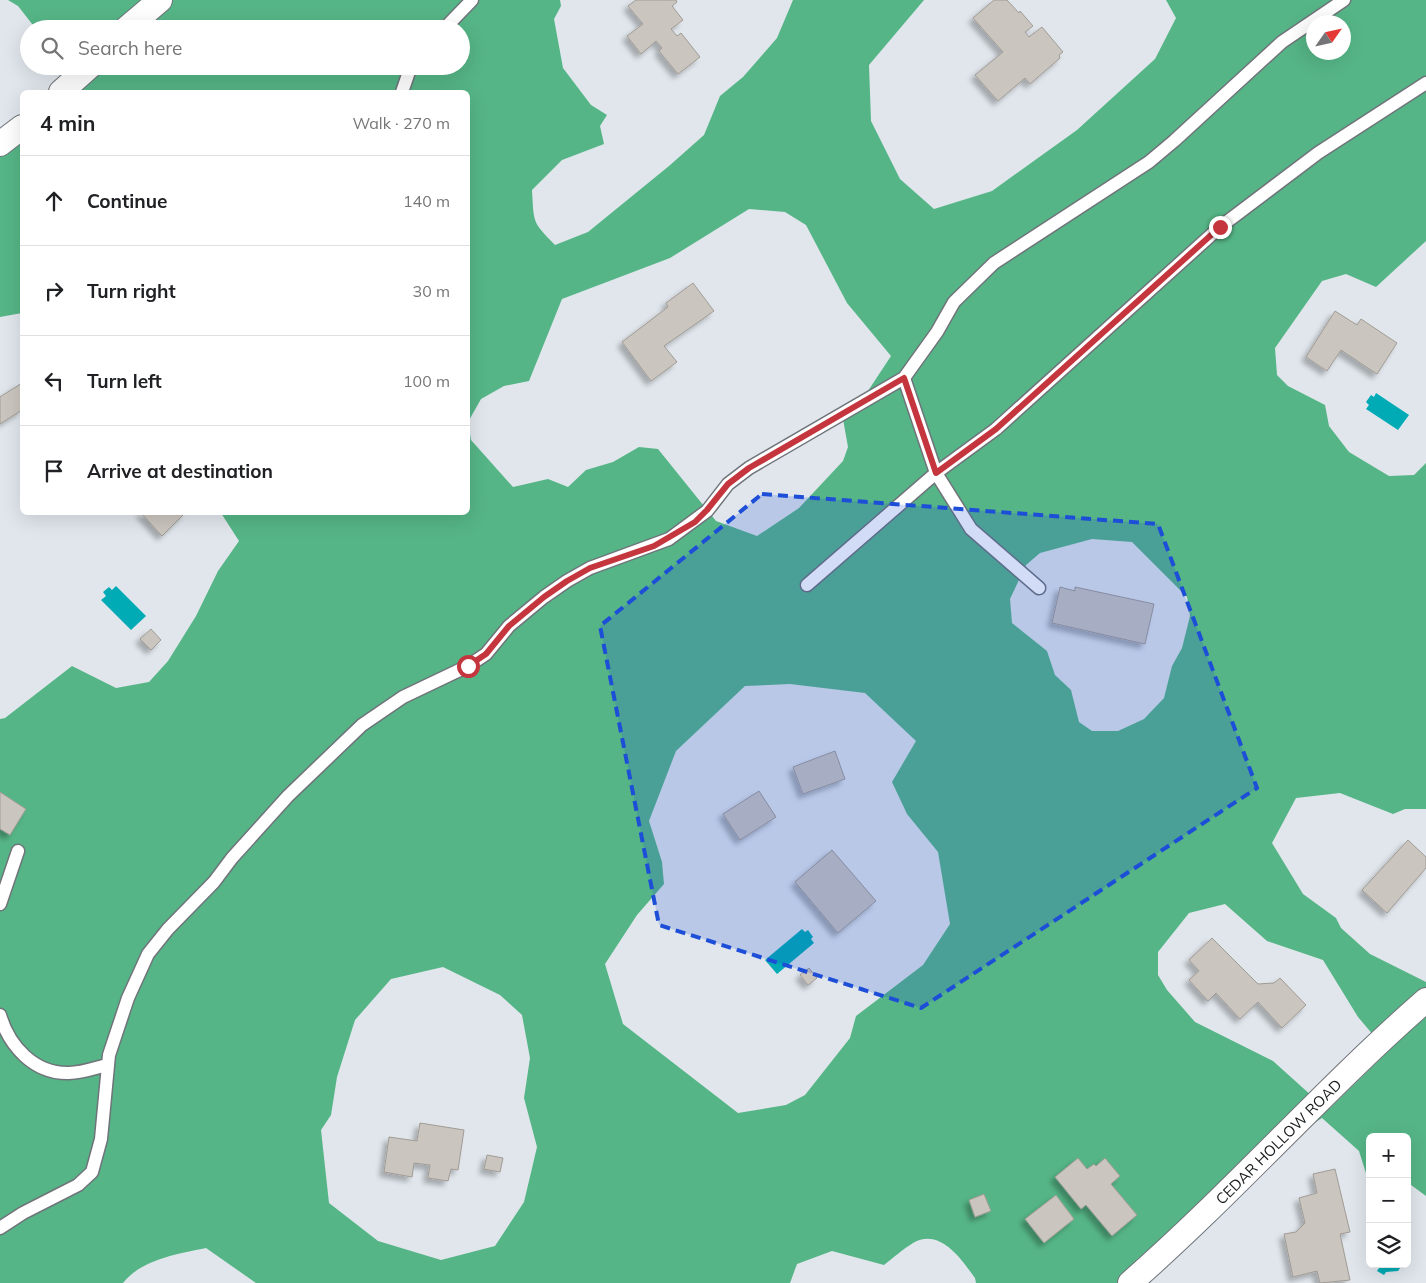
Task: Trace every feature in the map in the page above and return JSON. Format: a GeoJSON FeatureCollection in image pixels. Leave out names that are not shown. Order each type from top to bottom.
{"type":"FeatureCollection","features":[{"type":"Feature","properties":{"kind":"street"},"geometry":{"type":"LineString","coordinates":[[137,20],[160,0]]}},
{"type":"Feature","properties":{"kind":"street"},"geometry":{"type":"LineString","coordinates":[[63,90],[80,75]]}},
{"type":"Feature","properties":{"kind":"street"},"geometry":{"type":"LineString","coordinates":[[0,144],[20,128]]}},
{"type":"Feature","properties":{"kind":"street","name":"CEDAR HOLLOW ROAD"},"geometry":{"type":"LineString","coordinates":[[1130,1283],[1164,1253],[1350,1069],[1426,1000]]}},
{"type":"Feature","properties":{"kind":"lane"},"geometry":{"type":"LineString","coordinates":[[453,20],[472,0]]}},
{"type":"Feature","properties":{"kind":"lane"},"geometry":{"type":"LineString","coordinates":[[0,1228],[23,1213],[78,1185],[92,1172],[101,1139],[108,1065],[128,998],[148,954],[168,929],[214,882],[232,858],[288,796],[362,725],[403,698],[468,666],[486,654],[509,626],[567,581],[590,568],[669,539],[695,522],[728,484],[749,468],[904,378],[937,332],[954,302],[994,263],[1148,162],[1189,128],[1282,42],[1344,0]]}},
{"type":"Feature","properties":{"kind":"lane"},"geometry":{"type":"LineString","coordinates":[[403,90],[409,75]]}},
{"type":"Feature","properties":{"kind":"lane"},"geometry":{"type":"LineString","coordinates":[[807,585],[936,473],[996,429],[1220,227],[1318,153],[1426,83]]}},
{"type":"Feature","properties":{"kind":"lane"},"geometry":{"type":"LineString","coordinates":[[904,378],[936,473],[971,529],[1039,588]]}},
{"type":"Feature","properties":{"kind":"lane"},"geometry":{"type":"LineString","coordinates":[[0,904],[18,851]]}},
{"type":"Feature","properties":{"kind":"lane"},"geometry":{"type":"LineString","coordinates":[[0,1015],[11,1043],[27,1059],[48,1070],[69,1073],[108,1065]]}},
{"type":"Feature","properties":{"kind":"highlighted area"},"geometry":{"type":"Polygon","coordinates":[[[762,494],[1158,524],[1257,788],[921,1008],[659,925],[600,626],[762,494]]]}},
{"type":"Feature","properties":{"kind":"green space"},"geometry":{"type":"Polygon","coordinates":[[[8,0],[560,0],[561,6],[554,19],[563,68],[591,105],[607,115],[600,126],[604,144],[562,160],[532,190],[534,216],[538,226],[555,245],[588,232],[704,135],[720,96],[743,77],[777,38],[793,0],[924,0],[869,65],[871,121],[900,179],[934,209],[992,191],[1077,130],[1155,59],[1176,18],[1166,0],[1426,0],[1426,241],[1376,287],[1346,274],[1322,281],[1275,348],[1277,375],[1288,386],[1325,405],[1329,426],[1349,452],[1389,476],[1414,475],[1426,463],[1426,809],[1405,809],[1393,814],[1340,793],[1296,798],[1272,843],[1303,894],[1336,918],[1341,928],[1370,954],[1426,982],[1426,1196],[1411,1185],[1411,1133],[1366,1133],[1366,1173],[1359,1151],[1322,1118],[1311,1125],[1133,1283],[976,1283],[970,1271],[949,1248],[941,1242],[923,1239],[909,1245],[884,1265],[832,1251],[797,1264],[790,1283],[256,1283],[206,1248],[172,1255],[150,1263],[140,1268],[123,1283],[0,1283],[0,719],[5,718],[72,666],[116,688],[149,682],[168,661],[196,616],[218,571],[239,541],[222,515],[470,515],[470,434],[471,440],[513,487],[548,479],[568,487],[586,470],[613,462],[639,447],[658,449],[716,521],[757,536],[799,508],[843,461],[848,447],[843,419],[864,397],[891,356],[847,303],[806,225],[785,212],[749,209],[670,258],[562,299],[529,381],[504,386],[481,399],[470,418],[470,90],[66,90],[77,75],[470,75],[470,20],[29,20],[18,6],[8,0]],[[1092,539],[1040,553],[1026,565],[1010,599],[1012,623],[1047,651],[1055,675],[1071,690],[1079,722],[1092,731],[1118,731],[1144,719],[1164,698],[1172,666],[1182,648],[1190,616],[1187,597],[1132,542],[1092,539]],[[790,684],[745,686],[676,751],[649,821],[662,862],[664,884],[637,915],[605,964],[623,1024],[738,1113],[786,1105],[805,1095],[850,1038],[856,1016],[923,965],[950,924],[938,852],[907,814],[892,782],[916,741],[865,693],[790,684]],[[1225,904],[1189,913],[1158,952],[1158,975],[1167,990],[1195,1022],[1273,1061],[1323,1106],[1330,1108],[1380,1059],[1385,1049],[1358,1017],[1323,960],[1267,941],[1225,904]],[[443,967],[391,979],[355,1020],[337,1077],[331,1115],[321,1130],[329,1203],[378,1241],[441,1260],[495,1246],[524,1202],[537,1147],[524,1098],[530,1058],[522,1015],[500,995],[443,967]]]}},
{"type":"Feature","properties":{"kind":"green space"},"geometry":{"type":"Polygon","coordinates":[[[20,131],[20,313],[0,317],[0,146],[20,131]]]}},
{"type":"Feature","properties":{"kind":"water"},"geometry":{"type":"Polygon","coordinates":[[[1376,393],[1409,415],[1398,430],[1366,409],[1369,405],[1366,402],[1371,395],[1374,397],[1376,393]]]}},
{"type":"Feature","properties":{"kind":"water"},"geometry":{"type":"Polygon","coordinates":[[[116,586],[146,616],[131,630],[101,600],[106,596],[103,592],[109,587],[112,590],[116,586]]]}},
{"type":"Feature","properties":{"kind":"water"},"geometry":{"type":"Polygon","coordinates":[[[802,929],[805,932],[808,930],[813,937],[811,939],[814,943],[777,974],[765,960],[802,929]]]}},
{"type":"Feature","properties":{"kind":"water"},"geometry":{"type":"Polygon","coordinates":[[[1379,1268],[1400,1268],[1398,1271],[1386,1272],[1384,1275],[1377,1271],[1379,1268]]]}},
{"type":"Feature","properties":{"kind":"building"},"geometry":{"type":"Polygon","coordinates":[[[636,0],[676,0],[677,2],[672,6],[683,20],[671,29],[677,36],[681,33],[700,57],[678,74],[659,51],[662,48],[656,41],[641,54],[627,36],[643,24],[628,6],[636,0]]]}},
{"type":"Feature","properties":{"kind":"building"},"geometry":{"type":"Polygon","coordinates":[[[994,0],[1007,0],[1019,13],[1020,11],[1033,26],[1025,32],[1029,37],[1042,27],[1063,52],[1059,55],[1060,58],[1030,84],[1025,78],[998,101],[975,75],[1003,52],[973,18],[994,0]]]}},
{"type":"Feature","properties":{"kind":"building"},"geometry":{"type":"Polygon","coordinates":[[[693,283],[714,311],[664,346],[677,362],[651,381],[622,342],[668,307],[666,303],[693,283]]]}},
{"type":"Feature","properties":{"kind":"building"},"geometry":{"type":"Polygon","coordinates":[[[1335,311],[1357,325],[1361,319],[1397,343],[1377,374],[1341,350],[1327,371],[1306,357],[1335,311]]]}},
{"type":"Feature","properties":{"kind":"building"},"geometry":{"type":"Polygon","coordinates":[[[20,384],[20,411],[0,424],[0,397],[20,384]]]}},
{"type":"Feature","properties":{"kind":"building"},"geometry":{"type":"Polygon","coordinates":[[[143,515],[183,515],[162,536],[143,515]]]}},
{"type":"Feature","properties":{"kind":"building"},"geometry":{"type":"Polygon","coordinates":[[[1060,587],[1075,591],[1075,587],[1154,604],[1145,644],[1052,623],[1060,587]]]}},
{"type":"Feature","properties":{"kind":"building"},"geometry":{"type":"Polygon","coordinates":[[[151,629],[161,640],[151,650],[140,639],[151,629]]]}},
{"type":"Feature","properties":{"kind":"building"},"geometry":{"type":"Polygon","coordinates":[[[835,751],[845,779],[803,794],[793,767],[835,751]]]}},
{"type":"Feature","properties":{"kind":"building"},"geometry":{"type":"Polygon","coordinates":[[[759,791],[776,817],[740,840],[723,814],[759,791]]]}},
{"type":"Feature","properties":{"kind":"building"},"geometry":{"type":"Polygon","coordinates":[[[0,792],[26,809],[10,835],[0,829],[0,792]]]}},
{"type":"Feature","properties":{"kind":"building"},"geometry":{"type":"Polygon","coordinates":[[[1408,840],[1426,857],[1426,868],[1387,913],[1362,890],[1408,840]]]}},
{"type":"Feature","properties":{"kind":"building"},"geometry":{"type":"Polygon","coordinates":[[[832,850],[876,901],[838,933],[795,882],[832,850]]]}},
{"type":"Feature","properties":{"kind":"building"},"geometry":{"type":"Polygon","coordinates":[[[1212,938],[1258,984],[1274,983],[1280,978],[1306,1005],[1282,1028],[1258,1002],[1240,1019],[1216,993],[1208,1001],[1189,980],[1199,971],[1189,960],[1212,938]]]}},
{"type":"Feature","properties":{"kind":"building"},"geometry":{"type":"Polygon","coordinates":[[[809,968],[817,978],[808,985],[800,975],[809,968]]]}},
{"type":"Feature","properties":{"kind":"building"},"geometry":{"type":"Polygon","coordinates":[[[420,1123],[464,1130],[458,1170],[451,1169],[448,1181],[428,1178],[430,1165],[414,1163],[412,1177],[384,1172],[389,1137],[417,1141],[420,1123]]]}},
{"type":"Feature","properties":{"kind":"building"},"geometry":{"type":"Polygon","coordinates":[[[487,1155],[503,1158],[500,1172],[484,1169],[487,1155]]]}},
{"type":"Feature","properties":{"kind":"building"},"geometry":{"type":"Polygon","coordinates":[[[1078,1158],[1087,1169],[1094,1164],[1096,1166],[1105,1158],[1120,1176],[1111,1184],[1137,1215],[1112,1236],[1086,1205],[1081,1209],[1055,1177],[1078,1158]]]}},
{"type":"Feature","properties":{"kind":"building"},"geometry":{"type":"Polygon","coordinates":[[[1335,1169],[1350,1232],[1340,1234],[1350,1280],[1320,1283],[1317,1271],[1293,1277],[1284,1234],[1296,1232],[1305,1223],[1299,1198],[1317,1193],[1313,1174],[1335,1169]]]}},
{"type":"Feature","properties":{"kind":"building"},"geometry":{"type":"Polygon","coordinates":[[[984,1194],[991,1211],[975,1217],[969,1200],[984,1194]]]}},
{"type":"Feature","properties":{"kind":"building"},"geometry":{"type":"Polygon","coordinates":[[[1056,1195],[1074,1219],[1044,1243],[1025,1219],[1056,1195]]]}},
{"type":"Feature","properties":{"kind":"route"},"geometry":{"type":"LineString","coordinates":[[468,666],[486,654],[509,626],[567,581],[590,568],[669,539],[695,522],[728,484],[749,468],[792,441],[872,396],[884,392],[904,378],[936,473],[996,429],[1124,316],[1220,227]]}}]}
